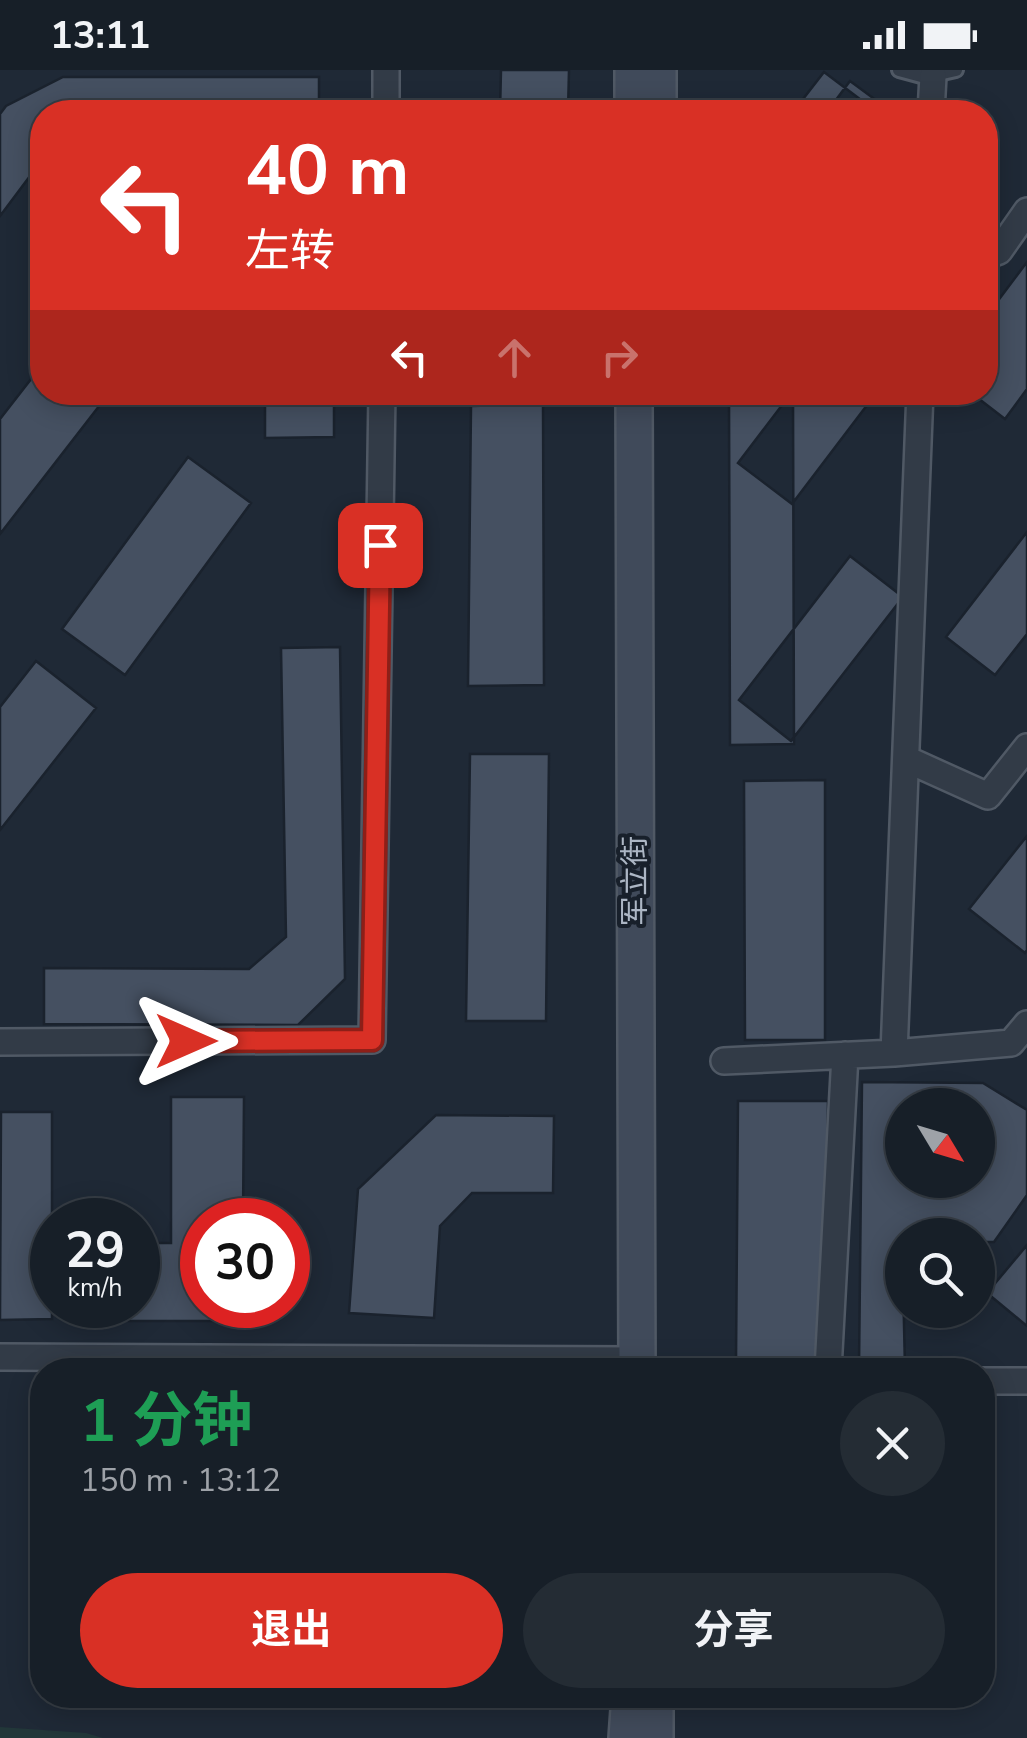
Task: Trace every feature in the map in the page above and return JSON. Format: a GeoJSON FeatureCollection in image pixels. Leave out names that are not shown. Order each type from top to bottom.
{"type":"FeatureCollection","features":[{"type":"Feature","properties":{"kind":"main road"},"geometry":{"type":"LineString","coordinates":[[633,70],[633,100]]}},
{"type":"Feature","properties":{"kind":"main road"},"geometry":{"type":"LineString","coordinates":[[658,70],[658,100]]}},
{"type":"Feature","properties":{"kind":"main road","name":"军立街"},"geometry":{"type":"LineString","coordinates":[[634,405],[644,1358]]}},
{"type":"Feature","properties":{"kind":"main road","name":"军立街"},"geometry":{"type":"LineString","coordinates":[[644,1358],[658,405]]}},
{"type":"Feature","properties":{"kind":"main road"},"geometry":{"type":"LineString","coordinates":[[627,1738],[629,1708]]}},
{"type":"Feature","properties":{"kind":"main road"},"geometry":{"type":"LineString","coordinates":[[655,1738],[656,1708]]}},
{"type":"Feature","properties":{"kind":"street"},"geometry":{"type":"LineString","coordinates":[[386,70],[386,100]]}},
{"type":"Feature","properties":{"kind":"street"},"geometry":{"type":"LineString","coordinates":[[935,100],[944,73]]}},
{"type":"Feature","properties":{"kind":"street"},"geometry":{"type":"LineString","coordinates":[[998,251],[1027,210]]}},
{"type":"Feature","properties":{"kind":"street"},"geometry":{"type":"LineString","coordinates":[[0,1042],[372,1040],[382,405]]}},
{"type":"Feature","properties":{"kind":"street"},"geometry":{"type":"LineString","coordinates":[[894,1052],[920,405]]}},
{"type":"Feature","properties":{"kind":"street"},"geometry":{"type":"LineString","coordinates":[[906,759],[988,796],[1027,747]]}},
{"type":"Feature","properties":{"kind":"street"},"geometry":{"type":"LineString","coordinates":[[724,1061],[894,1052],[1022,1038]]}},
{"type":"Feature","properties":{"kind":"street"},"geometry":{"type":"LineString","coordinates":[[829,1358],[845,1055]]}},
{"type":"Feature","properties":{"kind":"street"},"geometry":{"type":"LineString","coordinates":[[0,1357],[72,1358]]}},
{"type":"Feature","properties":{"kind":"street"},"geometry":{"type":"LineString","coordinates":[[995,1381],[1027,1381]]}},
{"type":"Feature","properties":{"kind":"lane"},"geometry":{"type":"LineString","coordinates":[[899,70],[944,73]]}},
{"type":"Feature","properties":{"kind":"green space"},"geometry":{"type":"Polygon","coordinates":[[[0,1727],[86,1733],[103,1738],[0,1738],[0,1727]]]}},
{"type":"Feature","properties":{"kind":"building"},"geometry":{"type":"Polygon","coordinates":[[[501,70],[569,70],[568,100],[500,100],[501,70]]]}},
{"type":"Feature","properties":{"kind":"building"},"geometry":{"type":"Polygon","coordinates":[[[824,72],[861,100],[802,100],[824,72]]]}},
{"type":"Feature","properties":{"kind":"building"},"geometry":{"type":"Polygon","coordinates":[[[63,77],[319,77],[319,100],[30,100],[30,176],[0,216],[0,114],[6,106],[63,77]]]}},
{"type":"Feature","properties":{"kind":"building"},"geometry":{"type":"Polygon","coordinates":[[[850,81],[876,100],[836,100],[850,81]]]}},
{"type":"Feature","properties":{"kind":"building"},"geometry":{"type":"Polygon","coordinates":[[[1027,262],[1027,389],[1005,419],[987,405],[998,405],[998,301],[1027,262]]]}},
{"type":"Feature","properties":{"kind":"building"},"geometry":{"type":"Polygon","coordinates":[[[30,380],[30,405],[100,405],[0,534],[0,419],[30,380]]]}},
{"type":"Feature","properties":{"kind":"building"},"geometry":{"type":"Polygon","coordinates":[[[265,405],[334,405],[334,437],[265,438],[265,405]]]}},
{"type":"Feature","properties":{"kind":"building"},"geometry":{"type":"Polygon","coordinates":[[[543,405],[544,685],[468,686],[471,406],[543,405]]]}},
{"type":"Feature","properties":{"kind":"building"},"geometry":{"type":"Polygon","coordinates":[[[729,405],[793,405],[794,744],[730,745],[729,405]]]}},
{"type":"Feature","properties":{"kind":"building"},"geometry":{"type":"Polygon","coordinates":[[[782,405],[867,405],[792,504],[738,463],[782,405]]]}},
{"type":"Feature","properties":{"kind":"building"},"geometry":{"type":"Polygon","coordinates":[[[188,457],[251,503],[125,675],[62,629],[188,457]]]}},
{"type":"Feature","properties":{"kind":"building"},"geometry":{"type":"Polygon","coordinates":[[[1027,532],[1027,634],[995,675],[946,637],[1027,532]]]}},
{"type":"Feature","properties":{"kind":"building"},"geometry":{"type":"Polygon","coordinates":[[[850,556],[903,597],[791,741],[739,700],[850,556]]]}},
{"type":"Feature","properties":{"kind":"building"},"geometry":{"type":"Polygon","coordinates":[[[340,647],[345,979],[298,1025],[44,1024],[44,968],[249,969],[286,937],[281,648],[340,647]]]}},
{"type":"Feature","properties":{"kind":"building"},"geometry":{"type":"Polygon","coordinates":[[[36,661],[96,708],[0,830],[0,707],[36,661]]]}},
{"type":"Feature","properties":{"kind":"building"},"geometry":{"type":"Polygon","coordinates":[[[470,754],[549,754],[546,1021],[466,1021],[470,754]]]}},
{"type":"Feature","properties":{"kind":"building"},"geometry":{"type":"Polygon","coordinates":[[[825,780],[825,1040],[745,1040],[744,781],[825,780]]]}},
{"type":"Feature","properties":{"kind":"building"},"geometry":{"type":"Polygon","coordinates":[[[1027,836],[1027,950],[1025,953],[969,909],[1027,836]]]}},
{"type":"Feature","properties":{"kind":"building"},"geometry":{"type":"Polygon","coordinates":[[[862,1082],[983,1083],[991,1088],[885,1088],[885,1198],[995,1198],[995,1090],[1027,1110],[1027,1195],[995,1241],[995,1218],[885,1218],[885,1328],[904,1328],[905,1358],[859,1358],[862,1082]]]}},
{"type":"Feature","properties":{"kind":"building"},"geometry":{"type":"Polygon","coordinates":[[[171,1097],[244,1097],[243,1198],[180,1198],[180,1321],[160,1321],[160,1243],[171,1243],[171,1097]]]}},
{"type":"Feature","properties":{"kind":"building"},"geometry":{"type":"Polygon","coordinates":[[[738,1101],[828,1101],[826,1358],[736,1358],[738,1101]]]}},
{"type":"Feature","properties":{"kind":"building"},"geometry":{"type":"Polygon","coordinates":[[[1,1112],[52,1112],[52,1198],[30,1198],[30,1319],[0,1320],[1,1112]]]}},
{"type":"Feature","properties":{"kind":"building"},"geometry":{"type":"Polygon","coordinates":[[[436,1115],[554,1116],[553,1193],[472,1193],[440,1226],[434,1318],[349,1313],[358,1189],[436,1115]]]}},
{"type":"Feature","properties":{"kind":"building"},"geometry":{"type":"Polygon","coordinates":[[[1027,1245],[1027,1326],[995,1300],[995,1283],[1027,1245]]]}},
{"type":"Feature","properties":{"kind":"route"},"geometry":{"type":"LineString","coordinates":[[186,1041],[372,1040],[380,545]]}}]}
